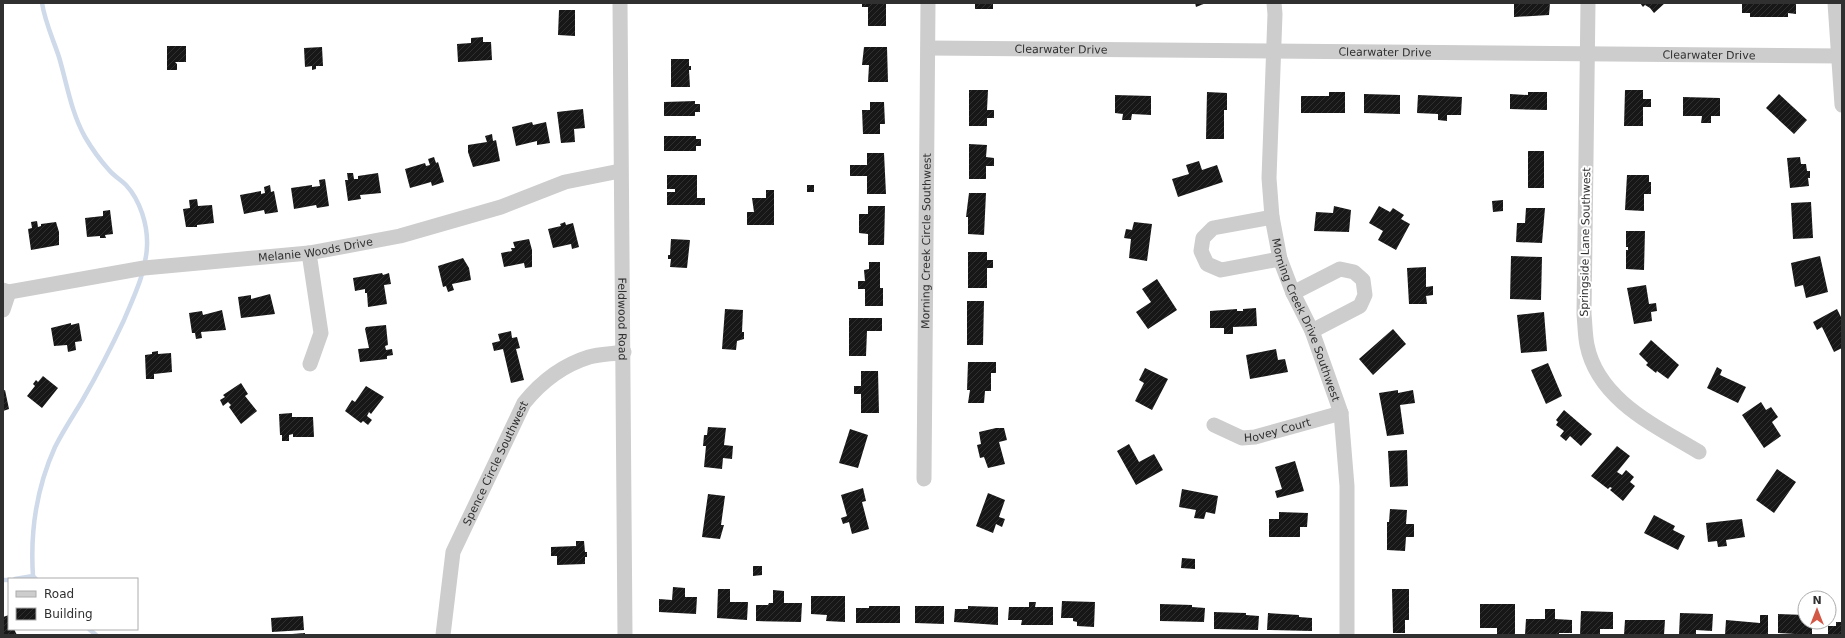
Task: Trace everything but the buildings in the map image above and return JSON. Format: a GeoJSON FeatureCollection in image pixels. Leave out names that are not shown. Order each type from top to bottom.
{"type":"FeatureCollection","features":[{"type":"Feature","properties":{"kind":"street","name":"Feldwood Road"},"geometry":{"type":"LineString","coordinates":[[620,3],[620,171],[624,352],[625,635]]}},
{"type":"Feature","properties":{"kind":"street","name":"Morning Creek Circle Southwest"},"geometry":{"type":"LineString","coordinates":[[924,479],[928,3]]}},
{"type":"Feature","properties":{"kind":"street","name":"Morning Creek Drive Southwest"},"geometry":{"type":"LineString","coordinates":[[1274,3],[1275,14],[1269,178],[1272,218],[1280,259],[1293,293],[1312,331],[1341,413],[1348,486],[1347,635]]}},
{"type":"Feature","properties":{"kind":"street","name":"Springside Lane Southwest"},"geometry":{"type":"LineString","coordinates":[[1588,3],[1584,314],[1588,346],[1600,376],[1619,400],[1638,415],[1700,452]]}},
{"type":"Feature","properties":{"kind":"street"},"geometry":{"type":"LineString","coordinates":[[1835,3],[1840,56],[1842,105]]}},
{"type":"Feature","properties":{"kind":"street","name":"Clearwater Drive"},"geometry":{"type":"LineString","coordinates":[[928,48],[1840,56]]}},
{"type":"Feature","properties":{"kind":"street","name":"Melanie Woods Drive"},"geometry":{"type":"LineString","coordinates":[[6,291],[144,268],[309,253],[400,236],[501,207],[564,182],[620,171]]}},
{"type":"Feature","properties":{"kind":"street"},"geometry":{"type":"LineString","coordinates":[[1272,218],[1213,228],[1203,238],[1201,251],[1207,264],[1221,270],[1280,259]]}},
{"type":"Feature","properties":{"kind":"street"},"geometry":{"type":"LineString","coordinates":[[309,253],[321,332],[310,364]]}},
{"type":"Feature","properties":{"kind":"street"},"geometry":{"type":"LineString","coordinates":[[1293,293],[1340,269],[1354,272],[1363,280],[1365,295],[1360,306],[1312,331]]}},
{"type":"Feature","properties":{"kind":"street"},"geometry":{"type":"LineString","coordinates":[[3,310],[6,291]]}},
{"type":"Feature","properties":{"kind":"street","name":"Spence Circle Southwest"},"geometry":{"type":"LineString","coordinates":[[443,635],[453,552],[524,404],[538,386],[556,372],[590,357],[624,352]]}},
{"type":"Feature","properties":{"kind":"street","name":"Hovey Court"},"geometry":{"type":"LineString","coordinates":[[1214,425],[1242,438],[1255,437],[1341,413]]}},
{"type":"Feature","properties":{"kind":"waterway"},"geometry":{"type":"LineString","coordinates":[[35,578],[33,576],[32,543],[39,494],[48,463],[55,447],[93,381],[124,320],[142,275],[147,246],[146,230],[139,205],[126,185],[111,172],[99,158],[76,118],[42,3]]}},
{"type":"Feature","properties":{"kind":"waterway"},"geometry":{"type":"LineString","coordinates":[[21,578],[33,576]]}},
{"type":"Feature","properties":{"kind":"waterway"},"geometry":{"type":"LineString","coordinates":[[3,580],[8,580]]}},
{"type":"Feature","properties":{"kind":"waterway"},"geometry":{"type":"LineString","coordinates":[[90,630],[96,635]]}}]}
